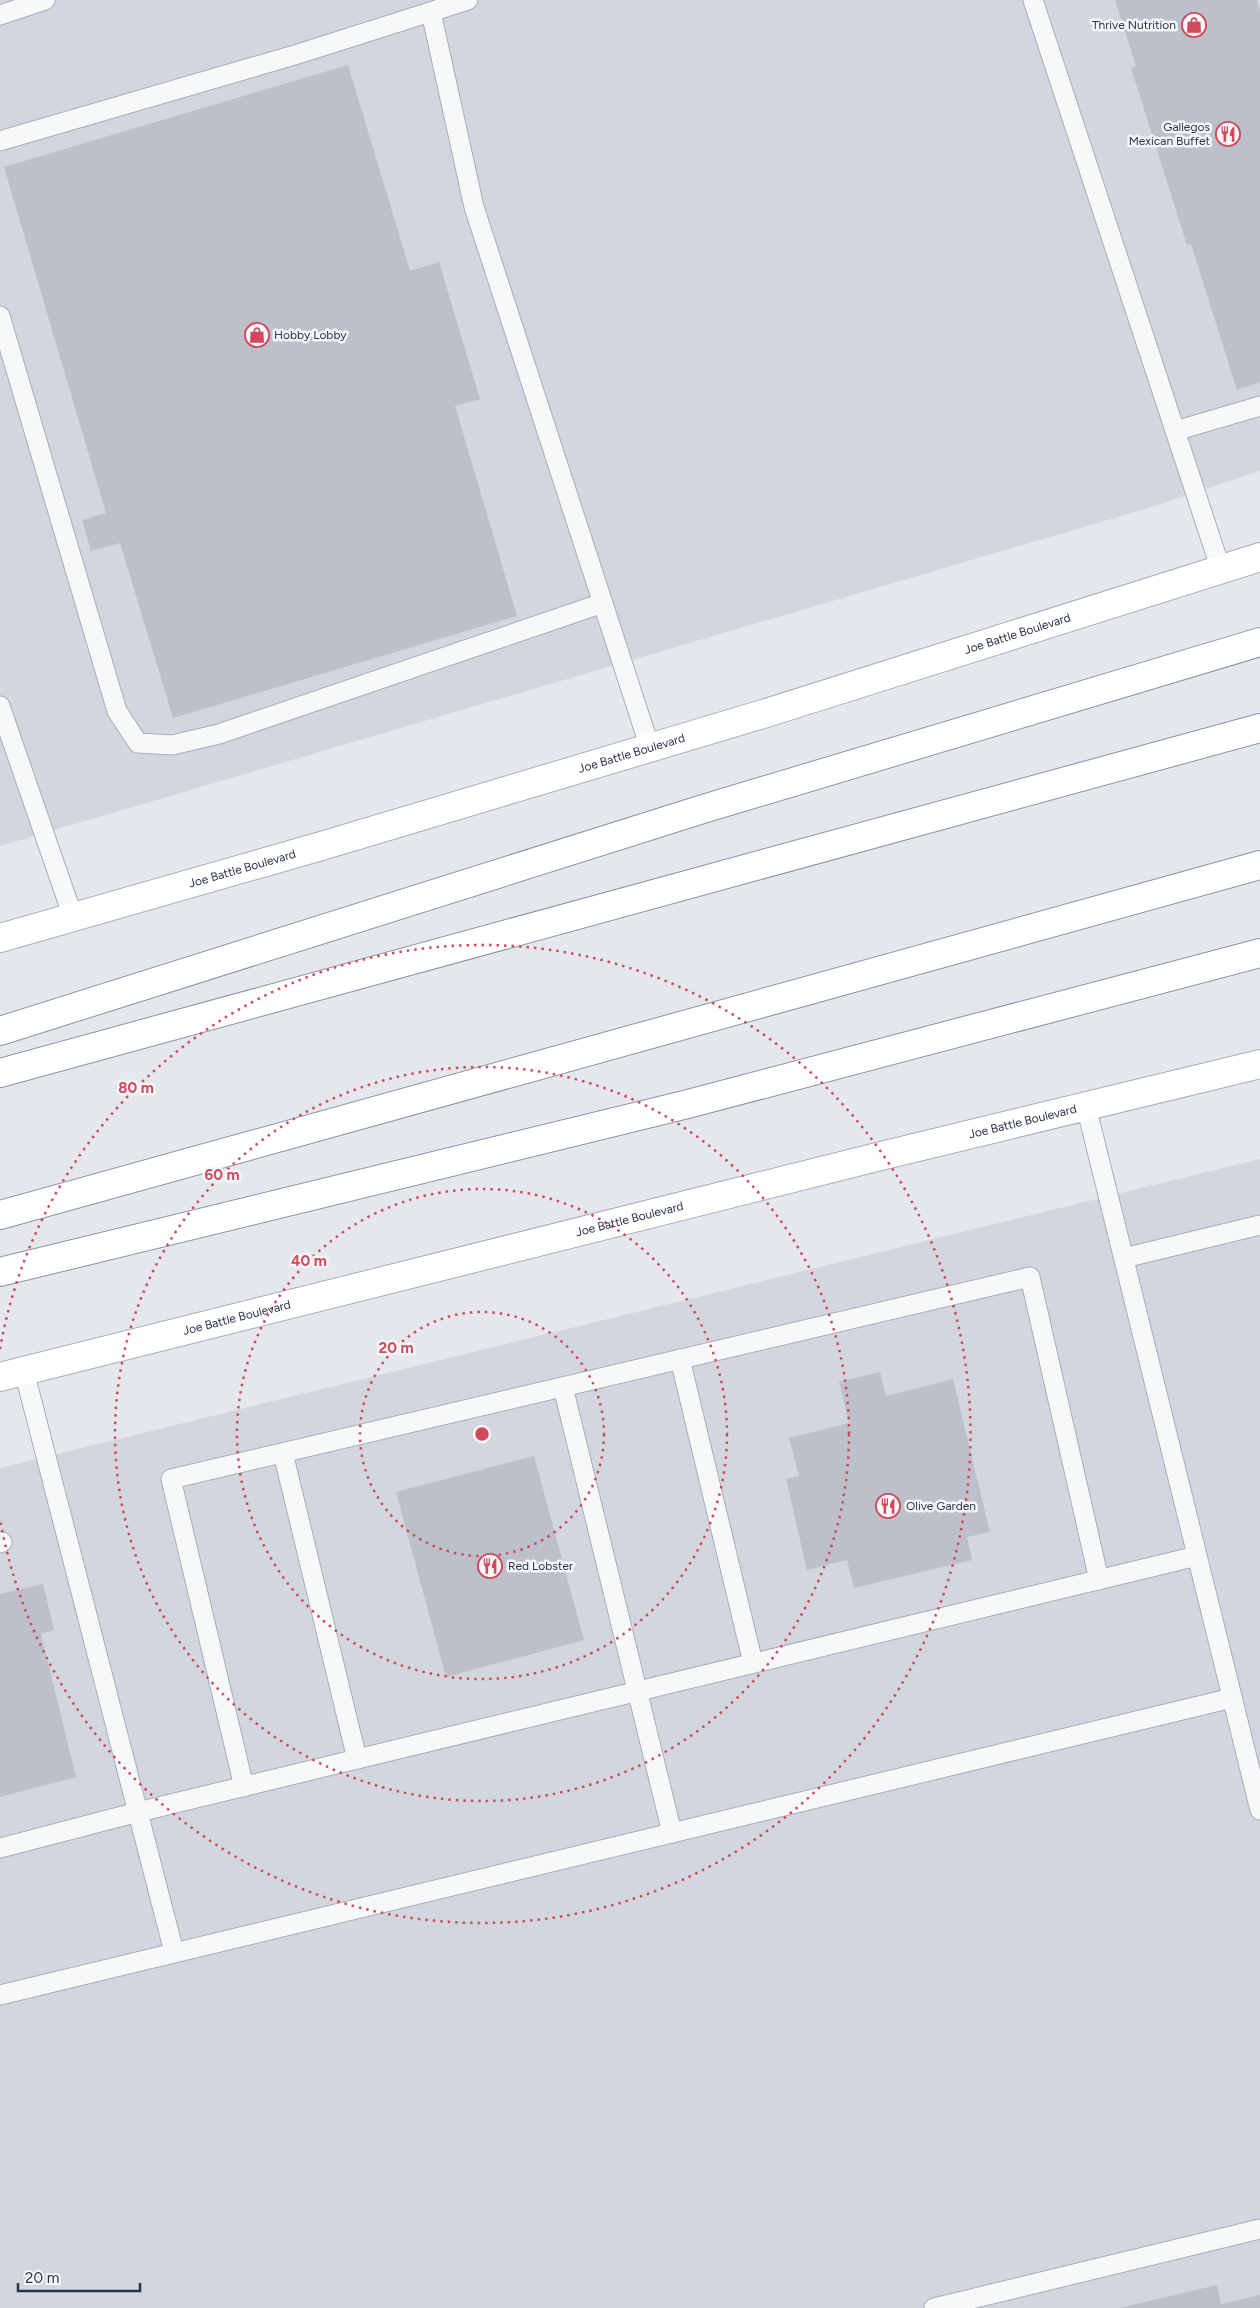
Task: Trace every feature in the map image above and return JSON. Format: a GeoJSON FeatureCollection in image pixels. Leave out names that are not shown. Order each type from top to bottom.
{"type":"FeatureCollection","features":[{"type":"Feature","properties":{"kind":"main road","name":"Joe Battle Boulevard"},"geometry":{"type":"LineString","coordinates":[[0,938],[650,748],[1260,558]]}},
{"type":"Feature","properties":{"kind":"main road"},"geometry":{"type":"LineString","coordinates":[[0,1031],[703,809],[1260,642]]}},
{"type":"Feature","properties":{"kind":"main road"},"geometry":{"type":"LineString","coordinates":[[0,1073],[1260,728]]}},
{"type":"Feature","properties":{"kind":"main road"},"geometry":{"type":"LineString","coordinates":[[0,1215],[1260,865]]}},
{"type":"Feature","properties":{"kind":"main road"},"geometry":{"type":"LineString","coordinates":[[0,1272],[684,1105],[1260,953]]}},
{"type":"Feature","properties":{"kind":"main road","name":"Joe Battle Boulevard"},"geometry":{"type":"LineString","coordinates":[[12,1374],[1260,1064]]}},
{"type":"Feature","properties":{"kind":"lane"},"geometry":{"type":"LineString","coordinates":[[0,15],[45,0]]}},
{"type":"Feature","properties":{"kind":"lane"},"geometry":{"type":"LineString","coordinates":[[0,141],[298,54],[468,0]]}},
{"type":"Feature","properties":{"kind":"lane"},"geometry":{"type":"LineString","coordinates":[[1033,0],[1221,570]]}},
{"type":"Feature","properties":{"kind":"lane"},"geometry":{"type":"LineString","coordinates":[[431,12],[474,207],[650,748]]}},
{"type":"Feature","properties":{"kind":"lane"},"geometry":{"type":"LineString","coordinates":[[0,316],[117,711],[138,744],[172,745],[219,734],[603,603]]}},
{"type":"Feature","properties":{"kind":"lane"},"geometry":{"type":"LineString","coordinates":[[1175,431],[1260,406]]}},
{"type":"Feature","properties":{"kind":"lane"},"geometry":{"type":"LineString","coordinates":[[0,706],[4,733],[73,917]]}},
{"type":"Feature","properties":{"kind":"lane"},"geometry":{"type":"LineString","coordinates":[[1086,1106],[1260,1810]]}},
{"type":"Feature","properties":{"kind":"lane"},"geometry":{"type":"LineString","coordinates":[[1124,1258],[1260,1225]]}},
{"type":"Feature","properties":{"kind":"lane"},"geometry":{"type":"LineString","coordinates":[[244,1787],[171,1479],[1030,1276],[1099,1580]]}},
{"type":"Feature","properties":{"kind":"lane"},"geometry":{"type":"LineString","coordinates":[[680,1359],[753,1663]]}},
{"type":"Feature","properties":{"kind":"lane"},"geometry":{"type":"LineString","coordinates":[[12,1374],[138,1812],[174,1952]]}},
{"type":"Feature","properties":{"kind":"lane"},"geometry":{"type":"LineString","coordinates":[[563,1387],[672,1833]]}},
{"type":"Feature","properties":{"kind":"lane"},"geometry":{"type":"LineString","coordinates":[[283,1453],[357,1759]]}},
{"type":"Feature","properties":{"kind":"lane"},"geometry":{"type":"LineString","coordinates":[[0,1848],[138,1812],[1197,1556]]}},
{"type":"Feature","properties":{"kind":"lane"},"geometry":{"type":"LineString","coordinates":[[0,1994],[1232,1698]]}},
{"type":"Feature","properties":{"kind":"lane"},"geometry":{"type":"LineString","coordinates":[[934,2308],[1260,2229]]}},
{"type":"Feature","properties":{"kind":"shaded area"},"geometry":{"type":"Polygon","coordinates":[[[0,0],[1260,0],[1260,471],[1155,506],[0,846],[0,0]]]}},
{"type":"Feature","properties":{"kind":"shaded area"},"geometry":{"type":"Polygon","coordinates":[[[1260,1159],[1260,2308],[0,2308],[0,1468],[1260,1159]]]}},
{"type":"Feature","properties":{"kind":"building"},"geometry":{"type":"Polygon","coordinates":[[[1115,0],[1257,0],[1260,10],[1260,382],[1237,390],[1191,244],[1187,245],[1131,68],[1136,66],[1115,0]]]}},
{"type":"Feature","properties":{"kind":"building","name":"Hobby Lobby"},"geometry":{"type":"Polygon","coordinates":[[[348,65],[410,271],[439,262],[480,399],[455,406],[517,616],[173,718],[120,543],[91,551],[82,520],[106,513],[4,167],[348,65]]]}},
{"type":"Feature","properties":{"kind":"building","name":"Olive Garden"},"geometry":{"type":"Polygon","coordinates":[[[880,1372],[886,1396],[953,1379],[990,1532],[967,1537],[972,1560],[854,1588],[847,1560],[807,1570],[786,1479],[799,1476],[789,1438],[849,1423],[839,1382],[880,1372]]]}},
{"type":"Feature","properties":{"kind":"building","name":"Red Lobster"},"geometry":{"type":"Polygon","coordinates":[[[534,1456],[584,1640],[446,1677],[396,1492],[534,1456]]]}},
{"type":"Feature","properties":{"kind":"building"},"geometry":{"type":"Polygon","coordinates":[[[43,1584],[54,1630],[41,1634],[76,1777],[0,1797],[0,1594],[43,1584]]]}},
{"type":"Feature","properties":{"kind":"building"},"geometry":{"type":"Polygon","coordinates":[[[1217,2285],[1221,2304],[1260,2295],[1260,2308],[1119,2308],[1217,2285]]]}},
{"type":"Feature","properties":{"kind":"place","name":"Thrive Nutrition"},"geometry":{"type":"Point","coordinates":[1194,25]}},
{"type":"Feature","properties":{"kind":"place","name":"Gallegos Mexican Buffet"},"geometry":{"type":"Point","coordinates":[1228,134]}},
{"type":"Feature","properties":{"kind":"place","name":"Hobby Lobby"},"geometry":{"type":"Point","coordinates":[257,335]}},
{"type":"Feature","properties":{"kind":"place","name":"Olive Garden"},"geometry":{"type":"Point","coordinates":[888,1506]}},
{"type":"Feature","properties":{"kind":"place","name":"Red Lobster"},"geometry":{"type":"Point","coordinates":[490,1566]}}]}
